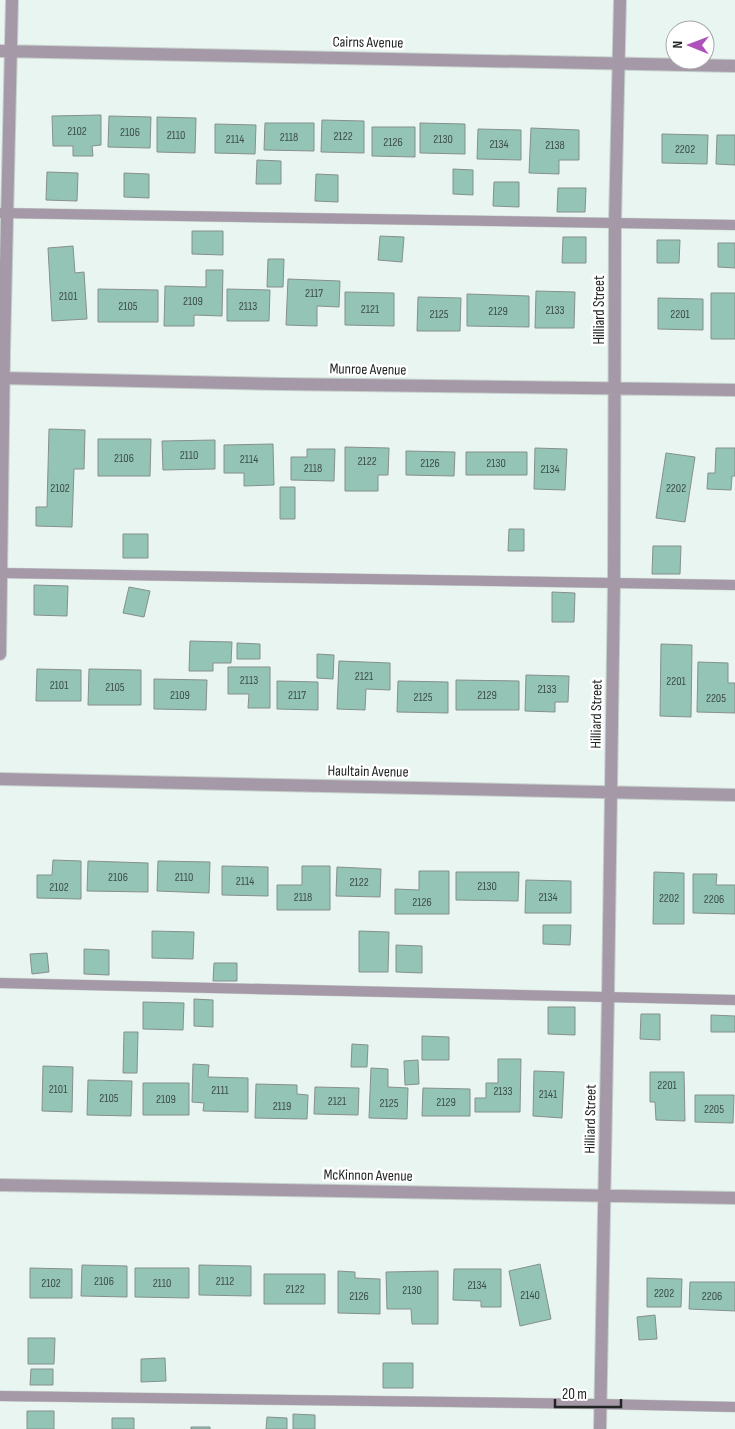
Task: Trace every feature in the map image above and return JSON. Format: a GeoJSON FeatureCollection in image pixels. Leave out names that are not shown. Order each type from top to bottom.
{"type":"FeatureCollection","features":[{"type":"Feature","properties":{"kind":"street"},"geometry":{"type":"LineString","coordinates":[[0,654],[6,51],[12,0]]}},
{"type":"Feature","properties":{"kind":"street","name":"Hilliard Street"},"geometry":{"type":"LineString","coordinates":[[600,1429],[614,583],[615,222],[620,0]]}},
{"type":"Feature","properties":{"kind":"street","name":"Cairns Avenue"},"geometry":{"type":"LineString","coordinates":[[6,51],[735,66]]}},
{"type":"Feature","properties":{"kind":"street","name":"Munroe Avenue"},"geometry":{"type":"LineString","coordinates":[[2,378],[735,390]]}},
{"type":"Feature","properties":{"kind":"street","name":"Haultain Avenue"},"geometry":{"type":"LineString","coordinates":[[0,778],[735,795]]}},
{"type":"Feature","properties":{"kind":"street","name":"McKinnon Avenue"},"geometry":{"type":"LineString","coordinates":[[0,1185],[735,1198]]}},
{"type":"Feature","properties":{"kind":"lane"},"geometry":{"type":"LineString","coordinates":[[4,213],[735,225]]}},
{"type":"Feature","properties":{"kind":"lane"},"geometry":{"type":"LineString","coordinates":[[1,573],[735,585]]}},
{"type":"Feature","properties":{"kind":"lane"},"geometry":{"type":"LineString","coordinates":[[0,983],[735,1000]]}},
{"type":"Feature","properties":{"kind":"lane"},"geometry":{"type":"LineString","coordinates":[[0,1396],[600,1404],[735,1408]]}},
{"type":"Feature","properties":{"kind":"building"},"geometry":{"type":"Polygon","coordinates":[[[101,115],[101,145],[92,146],[93,156],[73,156],[73,146],[53,146],[52,116],[101,115]]]}},
{"type":"Feature","properties":{"kind":"building"},"geometry":{"type":"Polygon","coordinates":[[[109,116],[151,117],[150,148],[108,147],[109,116]]]}},
{"type":"Feature","properties":{"kind":"building"},"geometry":{"type":"Polygon","coordinates":[[[157,117],[196,118],[195,153],[157,152],[157,117]]]}},
{"type":"Feature","properties":{"kind":"building"},"geometry":{"type":"Polygon","coordinates":[[[322,120],[364,121],[364,153],[321,152],[322,120]]]}},
{"type":"Feature","properties":{"kind":"building"},"geometry":{"type":"Polygon","coordinates":[[[265,123],[314,123],[314,151],[264,150],[265,123]]]}},
{"type":"Feature","properties":{"kind":"building"},"geometry":{"type":"Polygon","coordinates":[[[420,123],[465,124],[465,154],[420,153],[420,123]]]}},
{"type":"Feature","properties":{"kind":"building"},"geometry":{"type":"Polygon","coordinates":[[[215,124],[256,125],[255,154],[215,153],[215,124]]]}},
{"type":"Feature","properties":{"kind":"building"},"geometry":{"type":"Polygon","coordinates":[[[372,127],[415,127],[415,157],[372,156],[372,127]]]}},
{"type":"Feature","properties":{"kind":"building"},"geometry":{"type":"Polygon","coordinates":[[[531,128],[579,130],[579,160],[559,160],[559,174],[529,173],[531,128]]]}},
{"type":"Feature","properties":{"kind":"building"},"geometry":{"type":"Polygon","coordinates":[[[478,129],[521,130],[521,160],[477,159],[478,129]]]}},
{"type":"Feature","properties":{"kind":"building"},"geometry":{"type":"Polygon","coordinates":[[[662,134],[708,135],[707,164],[662,163],[662,134]]]}},
{"type":"Feature","properties":{"kind":"building"},"geometry":{"type":"Polygon","coordinates":[[[717,135],[735,135],[735,165],[716,164],[717,135]]]}},
{"type":"Feature","properties":{"kind":"building"},"geometry":{"type":"Polygon","coordinates":[[[257,160],[281,161],[281,184],[256,184],[257,160]]]}},
{"type":"Feature","properties":{"kind":"building"},"geometry":{"type":"Polygon","coordinates":[[[453,169],[473,170],[473,195],[453,194],[453,169]]]}},
{"type":"Feature","properties":{"kind":"building"},"geometry":{"type":"Polygon","coordinates":[[[47,172],[78,173],[77,201],[46,200],[47,172]]]}},
{"type":"Feature","properties":{"kind":"building"},"geometry":{"type":"Polygon","coordinates":[[[124,173],[149,174],[149,198],[124,197],[124,173]]]}},
{"type":"Feature","properties":{"kind":"building"},"geometry":{"type":"Polygon","coordinates":[[[316,174],[338,175],[338,202],[315,201],[316,174]]]}},
{"type":"Feature","properties":{"kind":"building"},"geometry":{"type":"Polygon","coordinates":[[[494,182],[519,182],[519,207],[493,206],[494,182]]]}},
{"type":"Feature","properties":{"kind":"building"},"geometry":{"type":"Polygon","coordinates":[[[558,188],[586,188],[585,212],[557,212],[558,188]]]}},
{"type":"Feature","properties":{"kind":"building"},"geometry":{"type":"Polygon","coordinates":[[[192,231],[223,231],[223,255],[192,254],[192,231]]]}},
{"type":"Feature","properties":{"kind":"building"},"geometry":{"type":"Polygon","coordinates":[[[380,236],[404,237],[402,262],[378,260],[380,236]]]}},
{"type":"Feature","properties":{"kind":"building"},"geometry":{"type":"Polygon","coordinates":[[[563,237],[586,237],[586,263],[562,263],[563,237]]]}},
{"type":"Feature","properties":{"kind":"building"},"geometry":{"type":"Polygon","coordinates":[[[657,240],[680,240],[679,263],[657,263],[657,240]]]}},
{"type":"Feature","properties":{"kind":"building"},"geometry":{"type":"Polygon","coordinates":[[[718,243],[735,243],[735,268],[718,267],[718,243]]]}},
{"type":"Feature","properties":{"kind":"building"},"geometry":{"type":"Polygon","coordinates":[[[73,246],[75,273],[84,272],[87,319],[52,321],[48,248],[73,246]]]}},
{"type":"Feature","properties":{"kind":"building"},"geometry":{"type":"Polygon","coordinates":[[[268,259],[284,259],[283,287],[267,287],[268,259]]]}},
{"type":"Feature","properties":{"kind":"building"},"geometry":{"type":"Polygon","coordinates":[[[206,270],[223,270],[222,316],[194,315],[194,326],[164,326],[165,286],[206,287],[206,270]]]}},
{"type":"Feature","properties":{"kind":"building"},"geometry":{"type":"Polygon","coordinates":[[[288,279],[340,281],[339,307],[317,306],[317,326],[286,325],[288,279]]]}},
{"type":"Feature","properties":{"kind":"building"},"geometry":{"type":"Polygon","coordinates":[[[98,289],[158,290],[158,322],[98,322],[98,289]]]}},
{"type":"Feature","properties":{"kind":"building"},"geometry":{"type":"Polygon","coordinates":[[[227,289],[270,290],[269,321],[227,321],[227,289]]]}},
{"type":"Feature","properties":{"kind":"building"},"geometry":{"type":"Polygon","coordinates":[[[536,291],[575,292],[574,328],[535,328],[536,291]]]}},
{"type":"Feature","properties":{"kind":"building"},"geometry":{"type":"Polygon","coordinates":[[[345,292],[394,293],[394,326],[345,325],[345,292]]]}},
{"type":"Feature","properties":{"kind":"building"},"geometry":{"type":"Polygon","coordinates":[[[711,293],[735,293],[735,339],[711,339],[711,293]]]}},
{"type":"Feature","properties":{"kind":"building"},"geometry":{"type":"Polygon","coordinates":[[[467,294],[529,296],[529,327],[467,326],[467,294]]]}},
{"type":"Feature","properties":{"kind":"building"},"geometry":{"type":"Polygon","coordinates":[[[418,297],[461,298],[460,331],[417,331],[418,297]]]}},
{"type":"Feature","properties":{"kind":"building"},"geometry":{"type":"Polygon","coordinates":[[[658,298],[703,299],[703,330],[658,329],[658,298]]]}},
{"type":"Feature","properties":{"kind":"building"},"geometry":{"type":"Polygon","coordinates":[[[49,429],[85,430],[84,469],[74,469],[72,527],[36,526],[36,507],[47,507],[49,429]]]}},
{"type":"Feature","properties":{"kind":"building"},"geometry":{"type":"Polygon","coordinates":[[[98,439],[151,439],[150,476],[98,476],[98,439]]]}},
{"type":"Feature","properties":{"kind":"building"},"geometry":{"type":"Polygon","coordinates":[[[215,440],[215,469],[163,470],[162,441],[215,440]]]}},
{"type":"Feature","properties":{"kind":"building"},"geometry":{"type":"Polygon","coordinates":[[[273,444],[274,485],[244,486],[244,473],[224,473],[224,445],[273,444]]]}},
{"type":"Feature","properties":{"kind":"building"},"geometry":{"type":"Polygon","coordinates":[[[345,447],[389,448],[388,475],[378,475],[378,491],[345,491],[345,447]]]}},
{"type":"Feature","properties":{"kind":"building"},"geometry":{"type":"Polygon","coordinates":[[[535,448],[567,449],[565,490],[534,489],[535,448]]]}},
{"type":"Feature","properties":{"kind":"building"},"geometry":{"type":"Polygon","coordinates":[[[716,448],[735,448],[735,476],[732,476],[731,490],[707,489],[708,473],[715,473],[716,448]]]}},
{"type":"Feature","properties":{"kind":"building"},"geometry":{"type":"Polygon","coordinates":[[[307,449],[335,449],[334,481],[291,480],[291,457],[307,457],[307,449]]]}},
{"type":"Feature","properties":{"kind":"building"},"geometry":{"type":"Polygon","coordinates":[[[406,451],[455,452],[454,476],[406,475],[406,451]]]}},
{"type":"Feature","properties":{"kind":"building"},"geometry":{"type":"Polygon","coordinates":[[[466,452],[527,452],[527,475],[466,475],[466,452]]]}},
{"type":"Feature","properties":{"kind":"building"},"geometry":{"type":"Polygon","coordinates":[[[666,453],[695,457],[685,522],[656,518],[666,453]]]}},
{"type":"Feature","properties":{"kind":"building"},"geometry":{"type":"Polygon","coordinates":[[[280,487],[295,487],[295,519],[280,519],[280,487]]]}},
{"type":"Feature","properties":{"kind":"building"},"geometry":{"type":"Polygon","coordinates":[[[509,529],[524,529],[524,551],[508,551],[509,529]]]}},
{"type":"Feature","properties":{"kind":"building"},"geometry":{"type":"Polygon","coordinates":[[[123,534],[148,534],[148,558],[123,558],[123,534]]]}},
{"type":"Feature","properties":{"kind":"building"},"geometry":{"type":"Polygon","coordinates":[[[653,546],[681,546],[680,574],[652,574],[653,546]]]}},
{"type":"Feature","properties":{"kind":"building"},"geometry":{"type":"Polygon","coordinates":[[[34,585],[68,586],[67,616],[34,615],[34,585]]]}},
{"type":"Feature","properties":{"kind":"building"},"geometry":{"type":"Polygon","coordinates":[[[129,587],[150,591],[144,617],[123,613],[129,587]]]}},
{"type":"Feature","properties":{"kind":"building"},"geometry":{"type":"Polygon","coordinates":[[[552,592],[575,593],[574,622],[552,622],[552,592]]]}},
{"type":"Feature","properties":{"kind":"building"},"geometry":{"type":"Polygon","coordinates":[[[190,641],[232,642],[231,663],[213,663],[213,671],[189,671],[190,641]]]}},
{"type":"Feature","properties":{"kind":"building"},"geometry":{"type":"Polygon","coordinates":[[[237,643],[260,644],[260,659],[237,659],[237,643]]]}},
{"type":"Feature","properties":{"kind":"building"},"geometry":{"type":"Polygon","coordinates":[[[661,644],[692,645],[691,717],[660,716],[661,644]]]}},
{"type":"Feature","properties":{"kind":"building"},"geometry":{"type":"Polygon","coordinates":[[[317,654],[334,655],[333,679],[317,678],[317,654]]]}},
{"type":"Feature","properties":{"kind":"building"},"geometry":{"type":"Polygon","coordinates":[[[339,661],[390,663],[390,690],[366,689],[365,710],[337,709],[339,661]]]}},
{"type":"Feature","properties":{"kind":"building"},"geometry":{"type":"Polygon","coordinates":[[[698,662],[728,663],[728,683],[735,683],[735,713],[697,712],[698,662]]]}},
{"type":"Feature","properties":{"kind":"building"},"geometry":{"type":"Polygon","coordinates":[[[228,667],[270,667],[270,708],[248,708],[249,694],[228,694],[228,667]]]}},
{"type":"Feature","properties":{"kind":"building"},"geometry":{"type":"Polygon","coordinates":[[[37,669],[81,670],[81,701],[36,701],[37,669]]]}},
{"type":"Feature","properties":{"kind":"building"},"geometry":{"type":"Polygon","coordinates":[[[89,669],[141,670],[141,705],[88,705],[89,669]]]}},
{"type":"Feature","properties":{"kind":"building"},"geometry":{"type":"Polygon","coordinates":[[[526,675],[569,676],[568,702],[555,702],[555,712],[525,711],[526,675]]]}},
{"type":"Feature","properties":{"kind":"building"},"geometry":{"type":"Polygon","coordinates":[[[154,679],[207,680],[206,710],[154,709],[154,679]]]}},
{"type":"Feature","properties":{"kind":"building"},"geometry":{"type":"Polygon","coordinates":[[[456,680],[519,681],[519,710],[456,710],[456,680]]]}},
{"type":"Feature","properties":{"kind":"building"},"geometry":{"type":"Polygon","coordinates":[[[277,681],[318,682],[318,710],[277,709],[277,681]]]}},
{"type":"Feature","properties":{"kind":"building"},"geometry":{"type":"Polygon","coordinates":[[[398,681],[448,682],[448,713],[397,712],[398,681]]]}},
{"type":"Feature","properties":{"kind":"building"},"geometry":{"type":"Polygon","coordinates":[[[53,860],[81,861],[81,899],[37,898],[37,875],[52,875],[53,860]]]}},
{"type":"Feature","properties":{"kind":"building"},"geometry":{"type":"Polygon","coordinates":[[[88,861],[148,863],[148,892],[87,891],[88,861]]]}},
{"type":"Feature","properties":{"kind":"building"},"geometry":{"type":"Polygon","coordinates":[[[158,861],[210,862],[209,893],[157,891],[158,861]]]}},
{"type":"Feature","properties":{"kind":"building"},"geometry":{"type":"Polygon","coordinates":[[[222,866],[268,867],[268,896],[222,895],[222,866]]]}},
{"type":"Feature","properties":{"kind":"building"},"geometry":{"type":"Polygon","coordinates":[[[302,866],[330,866],[330,910],[277,910],[277,885],[302,885],[302,866]]]}},
{"type":"Feature","properties":{"kind":"building"},"geometry":{"type":"Polygon","coordinates":[[[337,867],[381,869],[380,897],[336,896],[337,867]]]}},
{"type":"Feature","properties":{"kind":"building"},"geometry":{"type":"Polygon","coordinates":[[[419,871],[449,871],[449,914],[395,914],[395,889],[419,890],[419,871]]]}},
{"type":"Feature","properties":{"kind":"building"},"geometry":{"type":"Polygon","coordinates":[[[456,872],[519,872],[518,901],[456,900],[456,872]]]}},
{"type":"Feature","properties":{"kind":"building"},"geometry":{"type":"Polygon","coordinates":[[[654,872],[684,873],[684,924],[653,924],[654,872]]]}},
{"type":"Feature","properties":{"kind":"building"},"geometry":{"type":"Polygon","coordinates":[[[693,874],[717,874],[716,885],[735,885],[735,914],[693,913],[693,874]]]}},
{"type":"Feature","properties":{"kind":"building"},"geometry":{"type":"Polygon","coordinates":[[[526,880],[571,881],[571,913],[525,913],[526,880]]]}},
{"type":"Feature","properties":{"kind":"building"},"geometry":{"type":"Polygon","coordinates":[[[543,925],[571,925],[570,945],[543,944],[543,925]]]}},
{"type":"Feature","properties":{"kind":"building"},"geometry":{"type":"Polygon","coordinates":[[[152,931],[194,932],[193,959],[152,958],[152,931]]]}},
{"type":"Feature","properties":{"kind":"building"},"geometry":{"type":"Polygon","coordinates":[[[359,931],[389,932],[388,972],[359,972],[359,931]]]}},
{"type":"Feature","properties":{"kind":"building"},"geometry":{"type":"Polygon","coordinates":[[[396,945],[422,946],[422,973],[396,972],[396,945]]]}},
{"type":"Feature","properties":{"kind":"building"},"geometry":{"type":"Polygon","coordinates":[[[84,949],[109,950],[109,975],[84,974],[84,949]]]}},
{"type":"Feature","properties":{"kind":"building"},"geometry":{"type":"Polygon","coordinates":[[[47,953],[49,972],[32,974],[30,954],[47,953]]]}},
{"type":"Feature","properties":{"kind":"building"},"geometry":{"type":"Polygon","coordinates":[[[214,963],[237,963],[237,981],[213,981],[214,963]]]}},
{"type":"Feature","properties":{"kind":"building"},"geometry":{"type":"Polygon","coordinates":[[[194,999],[213,1000],[213,1027],[194,1026],[194,999]]]}},
{"type":"Feature","properties":{"kind":"building"},"geometry":{"type":"Polygon","coordinates":[[[143,1002],[184,1003],[183,1030],[143,1029],[143,1002]]]}},
{"type":"Feature","properties":{"kind":"building"},"geometry":{"type":"Polygon","coordinates":[[[548,1007],[575,1007],[575,1035],[548,1034],[548,1007]]]}},
{"type":"Feature","properties":{"kind":"building"},"geometry":{"type":"Polygon","coordinates":[[[641,1014],[660,1014],[660,1040],[640,1039],[641,1014]]]}},
{"type":"Feature","properties":{"kind":"building"},"geometry":{"type":"Polygon","coordinates":[[[711,1015],[735,1016],[735,1032],[711,1032],[711,1015]]]}},
{"type":"Feature","properties":{"kind":"building"},"geometry":{"type":"Polygon","coordinates":[[[124,1032],[138,1032],[137,1073],[123,1073],[124,1032]]]}},
{"type":"Feature","properties":{"kind":"building"},"geometry":{"type":"Polygon","coordinates":[[[422,1036],[449,1037],[449,1060],[422,1060],[422,1036]]]}},
{"type":"Feature","properties":{"kind":"building"},"geometry":{"type":"Polygon","coordinates":[[[352,1044],[368,1045],[367,1067],[351,1067],[352,1044]]]}},
{"type":"Feature","properties":{"kind":"building"},"geometry":{"type":"Polygon","coordinates":[[[498,1059],[521,1059],[520,1112],[475,1112],[475,1098],[486,1098],[486,1083],[498,1083],[498,1059]]]}},
{"type":"Feature","properties":{"kind":"building"},"geometry":{"type":"Polygon","coordinates":[[[418,1060],[419,1084],[405,1085],[404,1061],[418,1060]]]}},
{"type":"Feature","properties":{"kind":"building"},"geometry":{"type":"Polygon","coordinates":[[[193,1064],[209,1065],[208,1077],[248,1078],[248,1112],[203,1111],[204,1103],[192,1102],[193,1064]]]}},
{"type":"Feature","properties":{"kind":"building"},"geometry":{"type":"Polygon","coordinates":[[[43,1066],[73,1067],[72,1112],[42,1111],[43,1066]]]}},
{"type":"Feature","properties":{"kind":"building"},"geometry":{"type":"Polygon","coordinates":[[[371,1068],[388,1069],[388,1087],[408,1088],[407,1119],[369,1118],[371,1068]]]}},
{"type":"Feature","properties":{"kind":"building"},"geometry":{"type":"Polygon","coordinates":[[[534,1071],[564,1072],[562,1118],[533,1116],[534,1071]]]}},
{"type":"Feature","properties":{"kind":"building"},"geometry":{"type":"Polygon","coordinates":[[[650,1072],[684,1072],[685,1121],[656,1120],[655,1102],[650,1102],[650,1072]]]}},
{"type":"Feature","properties":{"kind":"building"},"geometry":{"type":"Polygon","coordinates":[[[88,1080],[132,1081],[131,1116],[87,1115],[88,1080]]]}},
{"type":"Feature","properties":{"kind":"building"},"geometry":{"type":"Polygon","coordinates":[[[143,1083],[189,1083],[189,1115],[143,1115],[143,1083]]]}},
{"type":"Feature","properties":{"kind":"building"},"geometry":{"type":"Polygon","coordinates":[[[256,1084],[297,1085],[297,1094],[308,1095],[307,1119],[255,1118],[256,1084]]]}},
{"type":"Feature","properties":{"kind":"building"},"geometry":{"type":"Polygon","coordinates":[[[315,1087],[359,1088],[358,1115],[314,1114],[315,1087]]]}},
{"type":"Feature","properties":{"kind":"building"},"geometry":{"type":"Polygon","coordinates":[[[423,1088],[470,1089],[470,1116],[422,1116],[423,1088]]]}},
{"type":"Feature","properties":{"kind":"building"},"geometry":{"type":"Polygon","coordinates":[[[695,1095],[734,1095],[733,1123],[695,1122],[695,1095]]]}},
{"type":"Feature","properties":{"kind":"building"},"geometry":{"type":"Polygon","coordinates":[[[540,1264],[551,1319],[520,1326],[509,1271],[540,1264]]]}},
{"type":"Feature","properties":{"kind":"building"},"geometry":{"type":"Polygon","coordinates":[[[82,1265],[127,1266],[127,1297],[81,1296],[82,1265]]]}},
{"type":"Feature","properties":{"kind":"building"},"geometry":{"type":"Polygon","coordinates":[[[199,1265],[251,1266],[251,1296],[199,1295],[199,1265]]]}},
{"type":"Feature","properties":{"kind":"building"},"geometry":{"type":"Polygon","coordinates":[[[30,1268],[72,1269],[72,1298],[30,1298],[30,1268]]]}},
{"type":"Feature","properties":{"kind":"building"},"geometry":{"type":"Polygon","coordinates":[[[135,1268],[189,1268],[189,1298],[135,1297],[135,1268]]]}},
{"type":"Feature","properties":{"kind":"building"},"geometry":{"type":"Polygon","coordinates":[[[454,1269],[501,1269],[501,1307],[481,1307],[481,1301],[453,1300],[454,1269]]]}},
{"type":"Feature","properties":{"kind":"building"},"geometry":{"type":"Polygon","coordinates":[[[338,1271],[355,1272],[355,1278],[380,1279],[380,1314],[338,1313],[338,1271]]]}},
{"type":"Feature","properties":{"kind":"building"},"geometry":{"type":"Polygon","coordinates":[[[438,1271],[438,1324],[412,1324],[411,1309],[387,1309],[386,1272],[438,1271]]]}},
{"type":"Feature","properties":{"kind":"building"},"geometry":{"type":"Polygon","coordinates":[[[264,1274],[325,1274],[325,1304],[264,1304],[264,1274]]]}},
{"type":"Feature","properties":{"kind":"building"},"geometry":{"type":"Polygon","coordinates":[[[647,1278],[682,1279],[681,1307],[647,1307],[647,1278]]]}},
{"type":"Feature","properties":{"kind":"building"},"geometry":{"type":"Polygon","coordinates":[[[690,1282],[735,1282],[735,1311],[689,1309],[690,1282]]]}},
{"type":"Feature","properties":{"kind":"building"},"geometry":{"type":"Polygon","coordinates":[[[655,1315],[657,1339],[639,1340],[637,1317],[655,1315]]]}},
{"type":"Feature","properties":{"kind":"building"},"geometry":{"type":"Polygon","coordinates":[[[28,1338],[55,1338],[54,1364],[28,1364],[28,1338]]]}},
{"type":"Feature","properties":{"kind":"building"},"geometry":{"type":"Polygon","coordinates":[[[165,1358],[166,1381],[141,1382],[141,1359],[165,1358]]]}},
{"type":"Feature","properties":{"kind":"building"},"geometry":{"type":"Polygon","coordinates":[[[383,1363],[413,1363],[413,1388],[383,1388],[383,1363]]]}},
{"type":"Feature","properties":{"kind":"building"},"geometry":{"type":"Polygon","coordinates":[[[31,1369],[53,1369],[53,1385],[30,1385],[31,1369]]]}},
{"type":"Feature","properties":{"kind":"building"},"geometry":{"type":"Polygon","coordinates":[[[27,1411],[54,1411],[54,1429],[27,1429],[27,1411]]]}},
{"type":"Feature","properties":{"kind":"building"},"geometry":{"type":"Polygon","coordinates":[[[293,1414],[315,1415],[315,1429],[293,1429],[293,1414]]]}},
{"type":"Feature","properties":{"kind":"building"},"geometry":{"type":"Polygon","coordinates":[[[267,1417],[287,1418],[287,1429],[266,1429],[267,1417]]]}},
{"type":"Feature","properties":{"kind":"building"},"geometry":{"type":"Polygon","coordinates":[[[112,1418],[134,1418],[134,1429],[112,1429],[112,1418]]]}},
{"type":"Feature","properties":{"kind":"building"},"geometry":{"type":"Polygon","coordinates":[[[191,1427],[210,1427],[210,1429],[191,1429],[191,1427]]]}}]}
